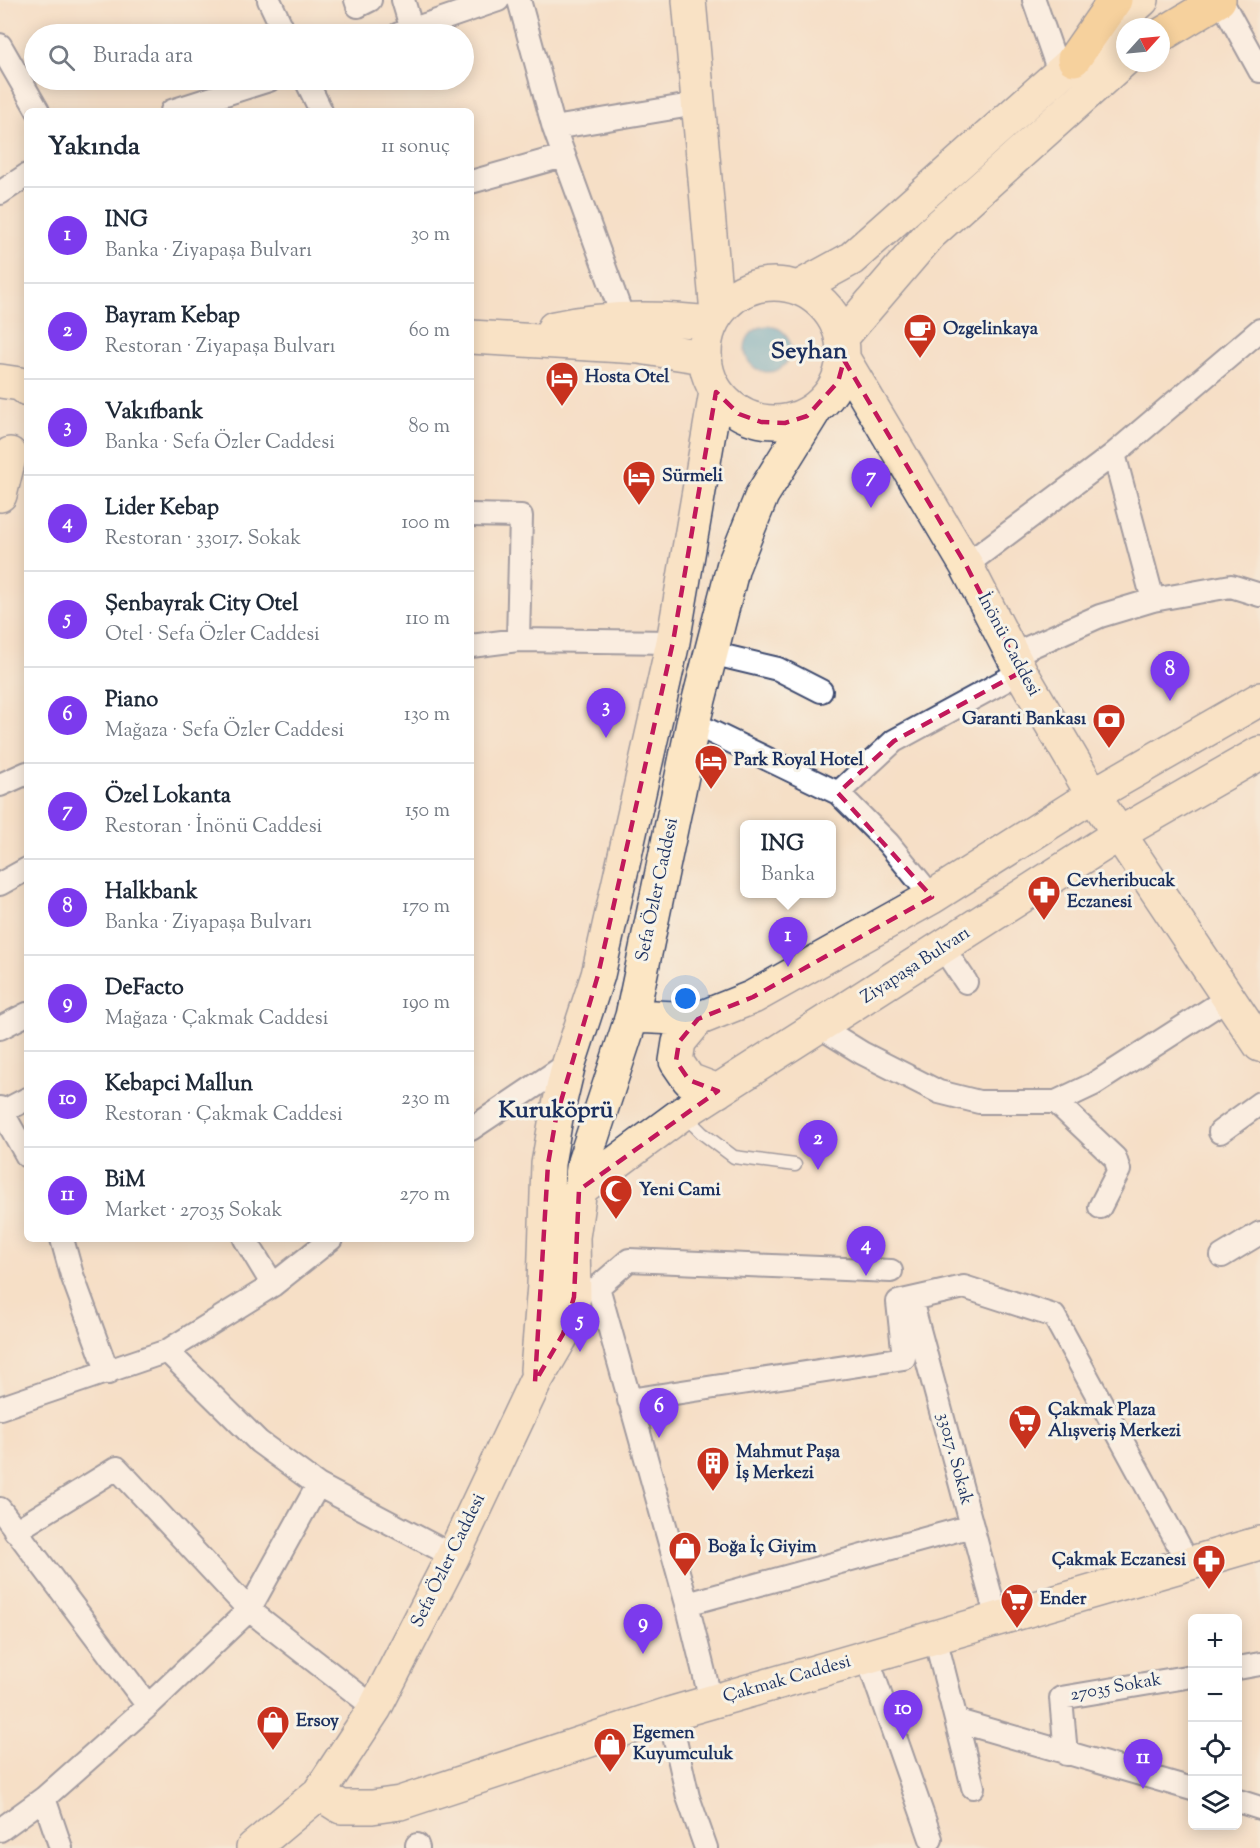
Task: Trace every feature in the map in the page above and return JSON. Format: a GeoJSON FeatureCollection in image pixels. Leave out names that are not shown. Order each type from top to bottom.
{"type":"FeatureCollection","features":[{"type":"Feature","properties":{"kind":"highway"},"geometry":{"type":"LineString","coordinates":[[1066,66],[1115,0]]}},
{"type":"Feature","properties":{"kind":"highway"},"geometry":{"type":"LineString","coordinates":[[1170,30],[1220,0]]}},
{"type":"Feature","properties":{"kind":"main road"},"geometry":{"type":"LineString","coordinates":[[689,0],[715,318]]}},
{"type":"Feature","properties":{"kind":"main road"},"geometry":{"type":"LineString","coordinates":[[798,288],[851,259],[1142,0]]}},
{"type":"Feature","properties":{"kind":"main road"},"geometry":{"type":"LineString","coordinates":[[1170,20],[1194,0]]}},
{"type":"Feature","properties":{"kind":"main road"},"geometry":{"type":"LineString","coordinates":[[843,349],[930,234],[1116,67]]}},
{"type":"Feature","properties":{"kind":"main road"},"geometry":{"type":"LineString","coordinates":[[776,284],[798,288],[818,299],[833,316],[843,349],[838,382],[825,402],[807,416],[784,423],[761,422],[740,414],[716,392],[709,380],[704,357],[707,334],[715,318],[733,297],[753,287],[776,284]]}},
{"type":"Feature","properties":{"kind":"main road"},"geometry":{"type":"LineString","coordinates":[[509,339],[567,325],[622,318],[715,318]]}},
{"type":"Feature","properties":{"kind":"main road"},"geometry":{"type":"LineString","coordinates":[[474,337],[639,347],[704,357]]}},
{"type":"Feature","properties":{"kind":"main road","name":"İnönü Caddesi"},"geometry":{"type":"LineString","coordinates":[[843,349],[966,565],[1016,663],[1093,795],[1260,1045]]}},
{"type":"Feature","properties":{"kind":"main road"},"geometry":{"type":"LineString","coordinates":[[0,381],[24,386]]}},
{"type":"Feature","properties":{"kind":"main road","name":"Sefa Özler Caddesi"},"geometry":{"type":"LineString","coordinates":[[536,1382],[544,1285],[548,1164],[569,1063],[598,975],[673,642],[716,392]]}},
{"type":"Feature","properties":{"kind":"main road","name":"Sefa Özler Caddesi"},"geometry":{"type":"LineString","coordinates":[[254,1848],[319,1793],[375,1708],[453,1556],[536,1382],[563,1334],[573,1297],[573,1237],[585,1162],[609,1080],[632,1016],[693,723],[733,567],[762,495],[816,408]]}},
{"type":"Feature","properties":{"kind":"main road"},"geometry":{"type":"LineString","coordinates":[[0,495],[17,454]]}},
{"type":"Feature","properties":{"kind":"main road"},"geometry":{"type":"LineString","coordinates":[[632,1016],[698,1019],[753,997],[932,897],[1093,795],[1260,699]]}},
{"type":"Feature","properties":{"kind":"main road","name":"Ziyapaşa Bulvarı"},"geometry":{"type":"LineString","coordinates":[[579,1190],[682,1113],[820,1028],[1119,834],[1260,753]]}},
{"type":"Feature","properties":{"kind":"main road"},"geometry":{"type":"LineString","coordinates":[[698,1019],[679,1042],[676,1061],[689,1080],[718,1091]]}},
{"type":"Feature","properties":{"kind":"main road","name":"Çakmak Caddesi"},"geometry":{"type":"LineString","coordinates":[[319,1793],[340,1807],[372,1807],[400,1803],[711,1701],[1260,1544]]}},
{"type":"Feature","properties":{"kind":"street"},"geometry":{"type":"LineString","coordinates":[[356,0],[358,6],[370,0]]}},
{"type":"Feature","properties":{"kind":"street"},"geometry":{"type":"LineString","coordinates":[[379,0],[381,4],[391,0]]}},
{"type":"Feature","properties":{"kind":"street"},"geometry":{"type":"LineString","coordinates":[[403,0],[405,24]]}},
{"type":"Feature","properties":{"kind":"street"},"geometry":{"type":"LineString","coordinates":[[423,24],[461,6],[498,0]]}},
{"type":"Feature","properties":{"kind":"street"},"geometry":{"type":"LineString","coordinates":[[519,0],[563,156],[622,318]]}},
{"type":"Feature","properties":{"kind":"street"},"geometry":{"type":"LineString","coordinates":[[1034,0],[1066,66]]}},
{"type":"Feature","properties":{"kind":"street"},"geometry":{"type":"LineString","coordinates":[[1220,0],[1260,71]]}},
{"type":"Feature","properties":{"kind":"street"},"geometry":{"type":"LineString","coordinates":[[272,1],[281,24]]}},
{"type":"Feature","properties":{"kind":"street"},"geometry":{"type":"LineString","coordinates":[[1,48],[24,87]]}},
{"type":"Feature","properties":{"kind":"street"},"geometry":{"type":"LineString","coordinates":[[26,90],[36,108]]}},
{"type":"Feature","properties":{"kind":"street"},"geometry":{"type":"LineString","coordinates":[[181,108],[237,90]]}},
{"type":"Feature","properties":{"kind":"street"},"geometry":{"type":"LineString","coordinates":[[311,90],[320,108]]}},
{"type":"Feature","properties":{"kind":"street"},"geometry":{"type":"LineString","coordinates":[[554,128],[697,104]]}},
{"type":"Feature","properties":{"kind":"street"},"geometry":{"type":"LineString","coordinates":[[474,181],[563,156]]}},
{"type":"Feature","properties":{"kind":"street"},"geometry":{"type":"LineString","coordinates":[[0,193],[24,177]]}},
{"type":"Feature","properties":{"kind":"street"},"geometry":{"type":"LineString","coordinates":[[966,565],[1114,454],[1260,330]]}},
{"type":"Feature","properties":{"kind":"street"},"geometry":{"type":"LineString","coordinates":[[1114,454],[1153,600]]}},
{"type":"Feature","properties":{"kind":"street"},"geometry":{"type":"LineString","coordinates":[[474,515],[521,516],[518,640]]}},
{"type":"Feature","properties":{"kind":"street"},"geometry":{"type":"LineString","coordinates":[[838,793],[894,741],[1016,663],[1100,616],[1153,600],[1231,586],[1260,595]]}},
{"type":"Feature","properties":{"kind":"street"},"geometry":{"type":"LineString","coordinates":[[474,646],[518,640],[673,642]]}},
{"type":"Feature","properties":{"kind":"street"},"geometry":{"type":"LineString","coordinates":[[711,653],[778,669],[821,691]]}},
{"type":"Feature","properties":{"kind":"street"},"geometry":{"type":"LineString","coordinates":[[693,723],[838,793],[888,843],[932,897]]}},
{"type":"Feature","properties":{"kind":"street"},"geometry":{"type":"LineString","coordinates":[[0,785],[24,774]]}},
{"type":"Feature","properties":{"kind":"street"},"geometry":{"type":"LineString","coordinates":[[0,884],[24,871]]}},
{"type":"Feature","properties":{"kind":"street"},"geometry":{"type":"LineString","coordinates":[[943,948],[966,982]]}},
{"type":"Feature","properties":{"kind":"street"},"geometry":{"type":"LineString","coordinates":[[820,1028],[862,1053],[939,1092],[979,1102],[1056,1102],[1094,1084],[1228,998]]}},
{"type":"Feature","properties":{"kind":"street"},"geometry":{"type":"LineString","coordinates":[[0,1028],[24,1016]]}},
{"type":"Feature","properties":{"kind":"street"},"geometry":{"type":"LineString","coordinates":[[474,1122],[569,1063]]}},
{"type":"Feature","properties":{"kind":"street"},"geometry":{"type":"LineString","coordinates":[[24,1100],[1,1110],[24,1151]]}},
{"type":"Feature","properties":{"kind":"street"},"geometry":{"type":"LineString","coordinates":[[1056,1102],[1115,1158],[1119,1170],[1100,1207]]}},
{"type":"Feature","properties":{"kind":"street"},"geometry":{"type":"LineString","coordinates":[[1220,1132],[1260,1103]]}},
{"type":"Feature","properties":{"kind":"street"},"geometry":{"type":"LineString","coordinates":[[1222,1256],[1260,1233]]}},
{"type":"Feature","properties":{"kind":"street"},"geometry":{"type":"LineString","coordinates":[[63,1242],[72,1275],[108,1372]]}},
{"type":"Feature","properties":{"kind":"street"},"geometry":{"type":"LineString","coordinates":[[247,1242],[273,1285]]}},
{"type":"Feature","properties":{"kind":"street"},"geometry":{"type":"LineString","coordinates":[[0,1408],[167,1351],[273,1285],[327,1242]]}},
{"type":"Feature","properties":{"kind":"street"},"geometry":{"type":"LineString","coordinates":[[711,1701],[687,1604],[598,1287],[629,1260],[891,1271]]}},
{"type":"Feature","properties":{"kind":"street"},"geometry":{"type":"LineString","coordinates":[[629,1401],[904,1358],[898,1302],[964,1287],[1054,1316],[1189,1564]]}},
{"type":"Feature","properties":{"kind":"street","name":"33017. Sokak"},"geometry":{"type":"LineString","coordinates":[[911,1300],[998,1619]]}},
{"type":"Feature","properties":{"kind":"street"},"geometry":{"type":"LineString","coordinates":[[167,1351],[259,1442],[318,1485],[453,1556]]}},
{"type":"Feature","properties":{"kind":"street"},"geometry":{"type":"LineString","coordinates":[[15,1531],[117,1468],[249,1610],[375,1708]]}},
{"type":"Feature","properties":{"kind":"street"},"geometry":{"type":"LineString","coordinates":[[0,1830],[44,1798],[148,1706],[249,1610],[318,1485]]}},
{"type":"Feature","properties":{"kind":"street"},"geometry":{"type":"LineString","coordinates":[[0,1509],[148,1706]]}},
{"type":"Feature","properties":{"kind":"street"},"geometry":{"type":"LineString","coordinates":[[687,1604],[972,1526]]}},
{"type":"Feature","properties":{"kind":"street"},"geometry":{"type":"LineString","coordinates":[[935,1637],[974,1787]]}},
{"type":"Feature","properties":{"kind":"street"},"geometry":{"type":"LineString","coordinates":[[867,1657],[931,1839]]}},
{"type":"Feature","properties":{"kind":"street"},"geometry":{"type":"LineString","coordinates":[[1242,1667],[1260,1664]]}},
{"type":"Feature","properties":{"kind":"street","name":"27035 Sokak"},"geometry":{"type":"LineString","coordinates":[[1066,1754],[1060,1698],[1188,1677]]}},
{"type":"Feature","properties":{"kind":"street"},"geometry":{"type":"LineString","coordinates":[[669,1714],[688,1797],[706,1848]]}},
{"type":"Feature","properties":{"kind":"street"},"geometry":{"type":"LineString","coordinates":[[958,1721],[1188,1788]]}},
{"type":"Feature","properties":{"kind":"street"},"geometry":{"type":"LineString","coordinates":[[44,1798],[61,1848]]}},
{"type":"Feature","properties":{"kind":"street"},"geometry":{"type":"LineString","coordinates":[[1242,1803],[1260,1808]]}},
{"type":"Feature","properties":{"kind":"lane"},"geometry":{"type":"LineString","coordinates":[[682,1113],[702,1133],[734,1157],[795,1165]]}},
{"type":"Feature","properties":{"kind":"highlighted area"},"geometry":{"type":"Polygon","coordinates":[[[844,360],[966,565],[1021,672],[894,741],[838,793],[932,897],[753,997],[698,1019],[679,1042],[676,1061],[689,1080],[718,1091],[579,1190],[574,1297],[563,1334],[535,1382],[548,1164],[556,1118],[598,975],[673,642],[716,392],[739,414],[761,422],[785,423],[807,416],[838,382],[844,360]]]}},
{"type":"Feature","properties":{"kind":"water"},"geometry":{"type":"Polygon","coordinates":[[[768,326],[784,333],[791,349],[784,365],[768,372],[752,365],[745,349],[752,333],[768,326]]]}},
{"type":"Feature","properties":{"kind":"place","name":"Ozgelinkaya"},"geometry":{"type":"Point","coordinates":[920,359]}},
{"type":"Feature","properties":{"kind":"place","name":"Hosta Otel"},"geometry":{"type":"Point","coordinates":[562,407]}},
{"type":"Feature","properties":{"kind":"place","name":"Sürmeli"},"geometry":{"type":"Point","coordinates":[639,506]}},
{"type":"Feature","properties":{"kind":"place","name":"Özel Lokanta"},"geometry":{"type":"Point","coordinates":[871,508]}},
{"type":"Feature","properties":{"kind":"place","name":"Halkbank"},"geometry":{"type":"Point","coordinates":[1170,701]}},
{"type":"Feature","properties":{"kind":"place","name":"Vakıfbank"},"geometry":{"type":"Point","coordinates":[606,738]}},
{"type":"Feature","properties":{"kind":"place","name":"Garanti Bankası"},"geometry":{"type":"Point","coordinates":[1109,749]}},
{"type":"Feature","properties":{"kind":"place","name":"Park Royal Hotel"},"geometry":{"type":"Point","coordinates":[711,790]}},
{"type":"Feature","properties":{"kind":"place","name":"Cevheribucak Eczanesi"},"geometry":{"type":"Point","coordinates":[1044,921]}},
{"type":"Feature","properties":{"kind":"place","name":"ING"},"geometry":{"type":"Point","coordinates":[788,967]}},
{"type":"Feature","properties":{"kind":"place","name":"Bayram Kebap"},"geometry":{"type":"Point","coordinates":[818,1170]}},
{"type":"Feature","properties":{"kind":"place","name":"Yeni Cami"},"geometry":{"type":"Point","coordinates":[616,1220]}},
{"type":"Feature","properties":{"kind":"place","name":"Lider Kebap"},"geometry":{"type":"Point","coordinates":[866,1276]}},
{"type":"Feature","properties":{"kind":"place","name":"Şenbayrak City Otel"},"geometry":{"type":"Point","coordinates":[580,1352]}},
{"type":"Feature","properties":{"kind":"place","name":"Piano"},"geometry":{"type":"Point","coordinates":[659,1438]}},
{"type":"Feature","properties":{"kind":"place","name":"Çakmak Plaza Alışveriş Merkezi"},"geometry":{"type":"Point","coordinates":[1025,1450]}},
{"type":"Feature","properties":{"kind":"place","name":"Mahmut Paşa İş Merkezi"},"geometry":{"type":"Point","coordinates":[713,1492]}},
{"type":"Feature","properties":{"kind":"place","name":"Boğa İç Giyim"},"geometry":{"type":"Point","coordinates":[685,1577]}},
{"type":"Feature","properties":{"kind":"place","name":"Çakmak Eczanesi"},"geometry":{"type":"Point","coordinates":[1209,1590]}},
{"type":"Feature","properties":{"kind":"place","name":"Ender"},"geometry":{"type":"Point","coordinates":[1017,1629]}},
{"type":"Feature","properties":{"kind":"place","name":"DeFacto"},"geometry":{"type":"Point","coordinates":[643,1654]}},
{"type":"Feature","properties":{"kind":"place","name":"Kebapci Mallun"},"geometry":{"type":"Point","coordinates":[903,1740]}},
{"type":"Feature","properties":{"kind":"place","name":"Ersoy"},"geometry":{"type":"Point","coordinates":[273,1751]}},
{"type":"Feature","properties":{"kind":"place","name":"Egemen Kuyumculuk"},"geometry":{"type":"Point","coordinates":[610,1773]}},
{"type":"Feature","properties":{"kind":"place","name":"BiM"},"geometry":{"type":"Point","coordinates":[1143,1789]}},
{"type":"Feature","properties":{"kind":"district","name":"Seyhan"},"geometry":{"type":"Point","coordinates":[809,352]}},
{"type":"Feature","properties":{"kind":"district","name":"Kuruköprü"},"geometry":{"type":"Point","coordinates":[556,1111]}}]}
